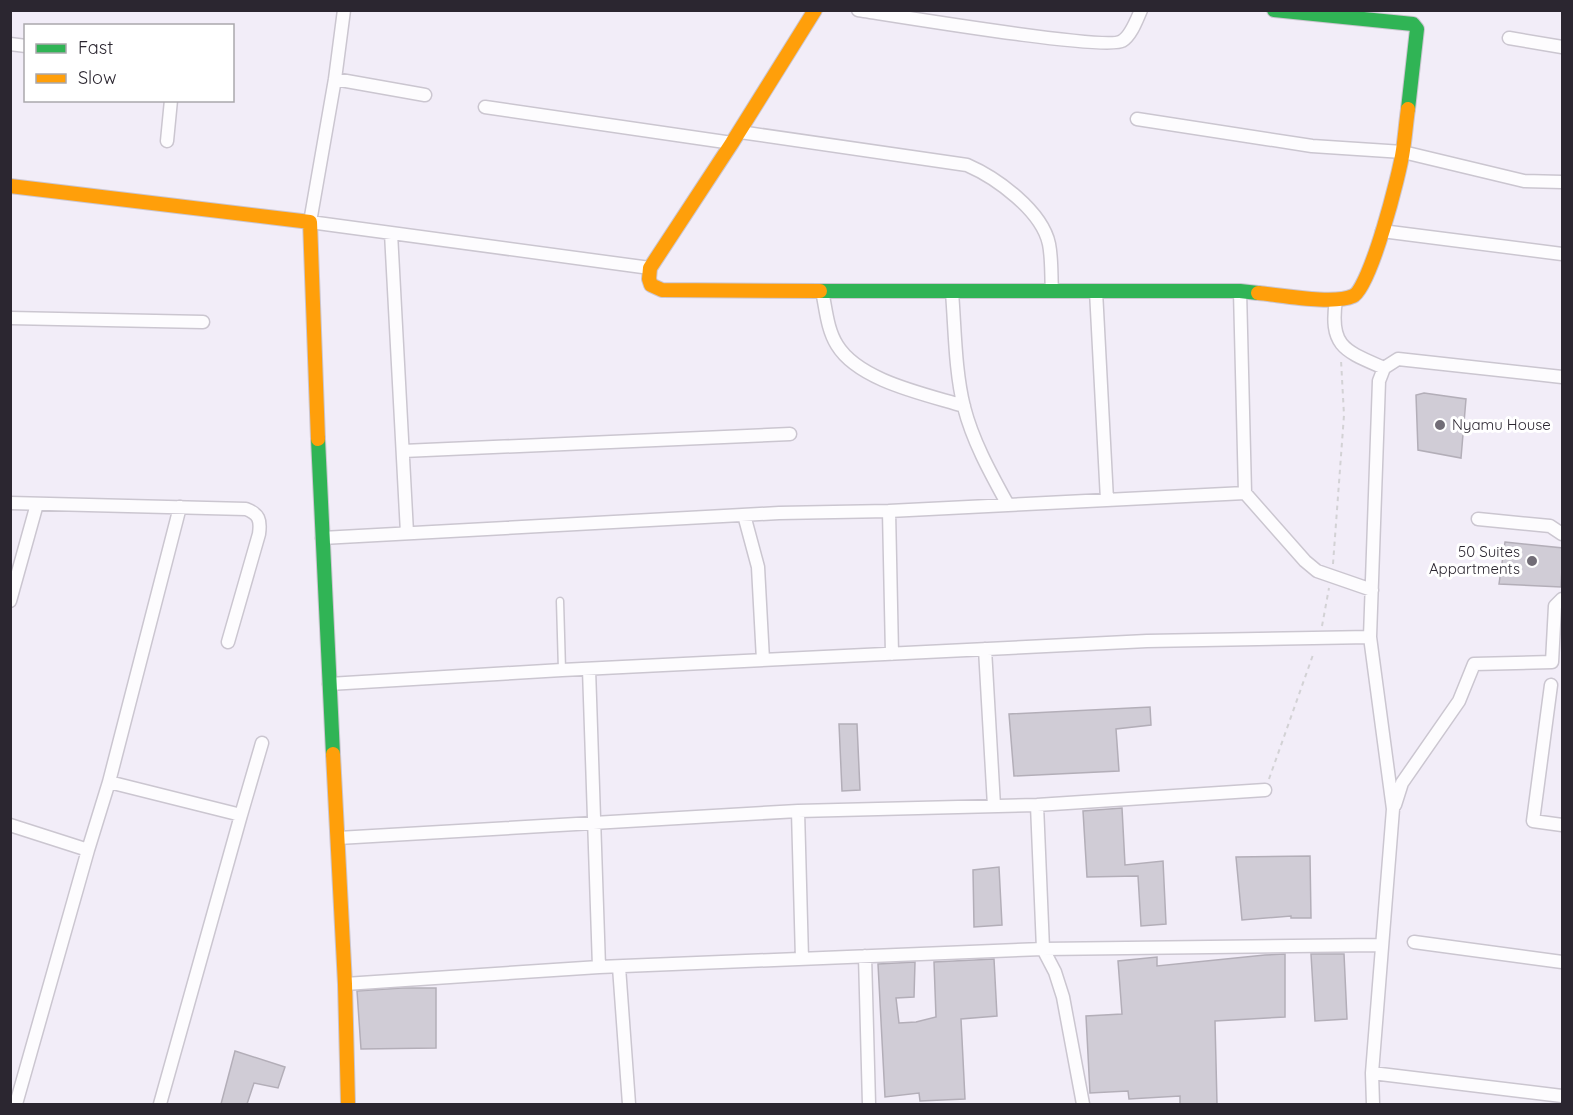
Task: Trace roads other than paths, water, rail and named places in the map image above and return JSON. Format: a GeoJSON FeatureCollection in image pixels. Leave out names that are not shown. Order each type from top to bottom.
{"type":"FeatureCollection","features":[{"type":"Feature","properties":{"kind":"street"},"geometry":{"type":"LineString","coordinates":[[344,10],[335,79],[310,222],[322,538],[345,984],[348,1104]]}},
{"type":"Feature","properties":{"kind":"street"},"geometry":{"type":"LineString","coordinates":[[815,10],[736,137],[650,268],[647,275],[648,282],[653,288],[662,290],[952,292],[1240,291],[1335,300],[1354,296],[1360,291],[1374,260],[1403,152],[1418,34],[1413,24],[1274,10]]}},
{"type":"Feature","properties":{"kind":"street"},"geometry":{"type":"LineString","coordinates":[[858,10],[1110,44],[1122,42],[1142,10]]}},
{"type":"Feature","properties":{"kind":"street"},"geometry":{"type":"LineString","coordinates":[[1509,38],[1563,47]]}},
{"type":"Feature","properties":{"kind":"street"},"geometry":{"type":"LineString","coordinates":[[335,79],[425,95]]}},
{"type":"Feature","properties":{"kind":"street"},"geometry":{"type":"LineString","coordinates":[[167,141],[171,102]]}},
{"type":"Feature","properties":{"kind":"street"},"geometry":{"type":"LineString","coordinates":[[485,107],[967,165],[980,171],[1030,209],[1042,226],[1049,244],[1052,291]]}},
{"type":"Feature","properties":{"kind":"street"},"geometry":{"type":"LineString","coordinates":[[1137,119],[1312,146],[1403,152],[1524,181],[1563,182]]}},
{"type":"Feature","properties":{"kind":"street"},"geometry":{"type":"LineString","coordinates":[[10,186],[310,222],[650,268]]}},
{"type":"Feature","properties":{"kind":"street"},"geometry":{"type":"LineString","coordinates":[[1382,231],[1563,254]]}},
{"type":"Feature","properties":{"kind":"street"},"geometry":{"type":"LineString","coordinates":[[392,233],[407,533]]}},
{"type":"Feature","properties":{"kind":"street"},"geometry":{"type":"LineString","coordinates":[[822,291],[829,325],[837,344],[849,359],[898,386],[964,406]]}},
{"type":"Feature","properties":{"kind":"street"},"geometry":{"type":"LineString","coordinates":[[1096,291],[1107,500]]}},
{"type":"Feature","properties":{"kind":"street"},"geometry":{"type":"LineString","coordinates":[[1240,291],[1245,493],[1305,561],[1317,571],[1372,590]]}},
{"type":"Feature","properties":{"kind":"street"},"geometry":{"type":"LineString","coordinates":[[952,292],[964,406],[989,470],[1008,505]]}},
{"type":"Feature","properties":{"kind":"street"},"geometry":{"type":"LineString","coordinates":[[1335,300],[1334,332],[1340,344],[1358,357],[1384,368]]}},
{"type":"Feature","properties":{"kind":"street"},"geometry":{"type":"LineString","coordinates":[[10,318],[203,322]]}},
{"type":"Feature","properties":{"kind":"street"},"geometry":{"type":"LineString","coordinates":[[1373,1104],[1372,1073],[1393,809],[1370,637],[1379,381],[1384,368],[1398,359],[1563,377]]}},
{"type":"Feature","properties":{"kind":"street"},"geometry":{"type":"LineString","coordinates":[[403,451],[790,434]]}},
{"type":"Feature","properties":{"kind":"street"},"geometry":{"type":"LineString","coordinates":[[322,538],[744,515],[889,511],[1245,493]]}},
{"type":"Feature","properties":{"kind":"street"},"geometry":{"type":"LineString","coordinates":[[10,503],[246,509],[258,517],[259,534],[228,642]]}},
{"type":"Feature","properties":{"kind":"street"},"geometry":{"type":"LineString","coordinates":[[10,601],[38,504]]}},
{"type":"Feature","properties":{"kind":"street"},"geometry":{"type":"LineString","coordinates":[[16,1104],[109,782],[180,507]]}},
{"type":"Feature","properties":{"kind":"street"},"geometry":{"type":"LineString","coordinates":[[889,511],[892,654]]}},
{"type":"Feature","properties":{"kind":"street"},"geometry":{"type":"LineString","coordinates":[[744,515],[758,567],[763,660]]}},
{"type":"Feature","properties":{"kind":"street"},"geometry":{"type":"LineString","coordinates":[[1478,519],[1550,526],[1563,534]]}},
{"type":"Feature","properties":{"kind":"street"},"geometry":{"type":"LineString","coordinates":[[1393,809],[1402,783],[1459,701],[1474,664],[1552,662],[1555,606],[1563,599]]}},
{"type":"Feature","properties":{"kind":"street"},"geometry":{"type":"LineString","coordinates":[[329,684],[1147,641],[1370,637]]}},
{"type":"Feature","properties":{"kind":"street"},"geometry":{"type":"LineString","coordinates":[[986,649],[993,806]]}},
{"type":"Feature","properties":{"kind":"street"},"geometry":{"type":"LineString","coordinates":[[589,669],[599,967]]}},
{"type":"Feature","properties":{"kind":"street"},"geometry":{"type":"LineString","coordinates":[[1551,685],[1533,820],[1563,825]]}},
{"type":"Feature","properties":{"kind":"street"},"geometry":{"type":"LineString","coordinates":[[160,1104],[262,743]]}},
{"type":"Feature","properties":{"kind":"street"},"geometry":{"type":"LineString","coordinates":[[109,782],[241,815]]}},
{"type":"Feature","properties":{"kind":"street"},"geometry":{"type":"LineString","coordinates":[[338,838],[798,811],[1037,805],[1265,790]]}},
{"type":"Feature","properties":{"kind":"street"},"geometry":{"type":"LineString","coordinates":[[1037,805],[1043,949],[1055,972],[1063,997],[1083,1104]]}},
{"type":"Feature","properties":{"kind":"street"},"geometry":{"type":"LineString","coordinates":[[798,811],[802,959]]}},
{"type":"Feature","properties":{"kind":"street"},"geometry":{"type":"LineString","coordinates":[[10,825],[88,850]]}},
{"type":"Feature","properties":{"kind":"street"},"geometry":{"type":"LineString","coordinates":[[1414,942],[1563,962]]}},
{"type":"Feature","properties":{"kind":"street"},"geometry":{"type":"LineString","coordinates":[[345,984],[599,967],[1043,949],[1381,945]]}},
{"type":"Feature","properties":{"kind":"street"},"geometry":{"type":"LineString","coordinates":[[865,956],[869,1104]]}},
{"type":"Feature","properties":{"kind":"street"},"geometry":{"type":"LineString","coordinates":[[619,967],[628,1104]]}},
{"type":"Feature","properties":{"kind":"street"},"geometry":{"type":"LineString","coordinates":[[1372,1073],[1563,1096]]}},
{"type":"Feature","properties":{"kind":"lane"},"geometry":{"type":"LineString","coordinates":[[560,601],[562,670]]}},
{"type":"Feature","properties":{"kind":"place","name":"Nyamu House"},"geometry":{"type":"Point","coordinates":[1440,425]}},
{"type":"Feature","properties":{"kind":"place","name":"50 Suites Appartments"},"geometry":{"type":"Point","coordinates":[1532,561]}}]}
